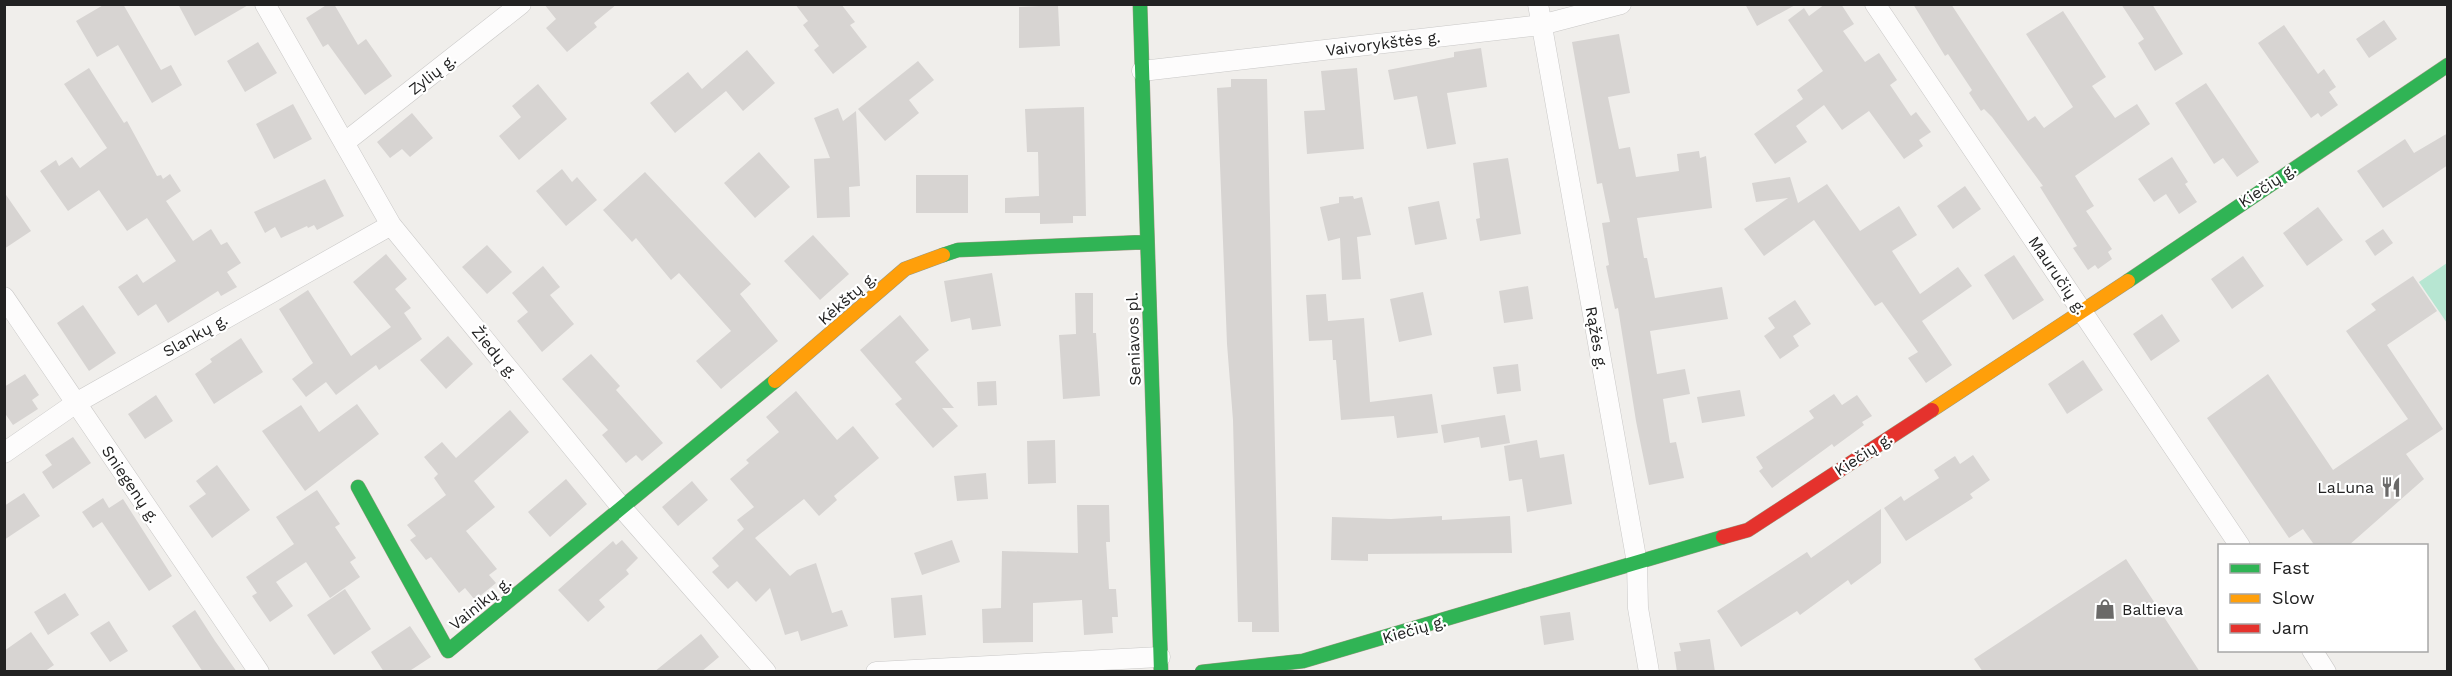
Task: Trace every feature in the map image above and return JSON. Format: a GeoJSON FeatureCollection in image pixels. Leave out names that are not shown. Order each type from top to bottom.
{"type":"FeatureCollection","features":[{"type":"Feature","properties":{"kind":"street","name":"Žiedų g."},"geometry":{"type":"LineString","coordinates":[[265,4],[391,225],[622,507],[766,672]]}},
{"type":"Feature","properties":{"kind":"street","name":"Zylių g."},"geometry":{"type":"LineString","coordinates":[[344,143],[520,4]]}},
{"type":"Feature","properties":{"kind":"street","name":"Seniavos pl."},"geometry":{"type":"LineString","coordinates":[[1140,4],[1160,664]]}},
{"type":"Feature","properties":{"kind":"street","name":"Rąžės g."},"geometry":{"type":"LineString","coordinates":[[1538,4],[1637,563],[1638,608],[1649,672]]}},
{"type":"Feature","properties":{"kind":"street","name":"Vaivorykštės g."},"geometry":{"type":"LineString","coordinates":[[1142,71],[1541,25],[1621,4]]}},
{"type":"Feature","properties":{"kind":"street","name":"Mauručių g."},"geometry":{"type":"LineString","coordinates":[[1875,4],[2239,544]]}},
{"type":"Feature","properties":{"kind":"street","name":"Kiečių g."},"geometry":{"type":"LineString","coordinates":[[1203,672],[1304,661],[1748,530],[2083,311],[2448,65]]}},
{"type":"Feature","properties":{"kind":"street","name":"Slankų g."},"geometry":{"type":"LineString","coordinates":[[4,453],[76,403],[391,225]]}},
{"type":"Feature","properties":{"kind":"street","name":"Kėkštų g."},"geometry":{"type":"LineString","coordinates":[[622,507],[817,346],[905,269],[958,250],[1147,242]]}},
{"type":"Feature","properties":{"kind":"street","name":"Sniegenų g."},"geometry":{"type":"LineString","coordinates":[[4,297],[259,672]]}},
{"type":"Feature","properties":{"kind":"street","name":"Vainikų g."},"geometry":{"type":"LineString","coordinates":[[358,487],[448,651],[622,507]]}},
{"type":"Feature","properties":{"kind":"street"},"geometry":{"type":"LineString","coordinates":[[2313,652],[2326,672]]}},
{"type":"Feature","properties":{"kind":"street"},"geometry":{"type":"LineString","coordinates":[[876,672],[1160,664]]}},
{"type":"Feature","properties":{"kind":"green space"},"geometry":{"type":"Polygon","coordinates":[[[2447,263],[2447,323],[2419,282],[2447,263]]]}},
{"type":"Feature","properties":{"kind":"building"},"geometry":{"type":"Polygon","coordinates":[[[105,4],[123,4],[161,70],[171,65],[182,85],[152,103],[118,45],[97,57],[76,21],[105,4]]]}},
{"type":"Feature","properties":{"kind":"building"},"geometry":{"type":"Polygon","coordinates":[[[178,4],[250,4],[195,36],[178,4]]]}},
{"type":"Feature","properties":{"kind":"building"},"geometry":{"type":"Polygon","coordinates":[[[328,4],[334,4],[358,45],[366,39],[392,76],[365,95],[328,44],[323,47],[306,18],[328,4]]]}},
{"type":"Feature","properties":{"kind":"building"},"geometry":{"type":"Polygon","coordinates":[[[544,4],[617,4],[594,23],[597,27],[567,52],[546,28],[556,19],[544,4]]]}},
{"type":"Feature","properties":{"kind":"building"},"geometry":{"type":"Polygon","coordinates":[[[795,4],[841,4],[855,22],[850,25],[867,47],[833,74],[814,50],[819,46],[803,25],[808,21],[795,4]]]}},
{"type":"Feature","properties":{"kind":"building"},"geometry":{"type":"Polygon","coordinates":[[[1745,4],[1797,4],[1757,26],[1745,4]]]}},
{"type":"Feature","properties":{"kind":"building"},"geometry":{"type":"Polygon","coordinates":[[[1825,4],[1841,4],[1854,24],[1843,31],[1865,62],[1879,53],[1897,80],[1890,85],[1911,116],[1916,112],[1931,132],[1919,140],[1923,146],[1904,159],[1869,111],[1842,130],[1824,105],[1796,126],[1807,142],[1775,164],[1754,134],[1803,99],[1797,90],[1823,71],[1788,20],[1804,8],[1809,16],[1825,4]]]}},
{"type":"Feature","properties":{"kind":"building"},"geometry":{"type":"Polygon","coordinates":[[[1913,4],[1951,4],[2028,121],[2035,116],[2044,128],[2073,107],[2026,34],[2063,11],[2106,77],[2092,86],[2115,118],[2137,104],[2150,124],[2075,176],[2094,206],[2086,211],[2112,249],[2108,252],[2112,259],[2098,269],[2095,265],[2088,270],[2073,248],[2077,246],[2040,187],[2043,186],[1992,117],[1984,109],[1981,111],[1969,93],[1972,90],[1948,54],[1945,56],[1913,4]]]}},
{"type":"Feature","properties":{"kind":"building"},"geometry":{"type":"Polygon","coordinates":[[[2121,4],[2152,4],[2183,54],[2155,71],[2138,43],[2144,39],[2121,4]]]}},
{"type":"Feature","properties":{"kind":"building"},"geometry":{"type":"Polygon","coordinates":[[[1058,5],[1060,46],[1019,48],[1019,7],[1058,5]]]}},
{"type":"Feature","properties":{"kind":"building"},"geometry":{"type":"Polygon","coordinates":[[[2384,20],[2397,39],[2369,58],[2356,39],[2384,20]]]}},
{"type":"Feature","properties":{"kind":"building"},"geometry":{"type":"Polygon","coordinates":[[[2284,25],[2318,74],[2324,69],[2336,87],[2329,92],[2338,105],[2321,117],[2318,113],[2311,118],[2258,43],[2284,25]]]}},
{"type":"Feature","properties":{"kind":"building"},"geometry":{"type":"Polygon","coordinates":[[[1619,34],[1630,93],[1608,97],[1619,149],[1630,147],[1636,177],[1679,171],[1677,154],[1699,151],[1700,158],[1706,156],[1712,208],[1637,218],[1644,258],[1647,258],[1655,298],[1722,287],[1728,319],[1650,331],[1657,374],[1685,369],[1690,394],[1663,399],[1670,443],[1676,442],[1684,478],[1649,485],[1618,308],[1615,309],[1606,266],[1609,265],[1602,223],[1610,222],[1602,183],[1597,184],[1572,42],[1619,34]]]}},
{"type":"Feature","properties":{"kind":"building"},"geometry":{"type":"Polygon","coordinates":[[[258,42],[277,73],[245,92],[227,61],[258,42]]]}},
{"type":"Feature","properties":{"kind":"building"},"geometry":{"type":"Polygon","coordinates":[[[1481,48],[1487,87],[1447,93],[1456,144],[1427,149],[1417,96],[1394,100],[1388,70],[1454,57],[1454,52],[1481,48]]]}},
{"type":"Feature","properties":{"kind":"building"},"geometry":{"type":"Polygon","coordinates":[[[747,50],[775,83],[743,111],[726,91],[675,133],[650,103],[688,72],[702,89],[747,50]]]}},
{"type":"Feature","properties":{"kind":"building"},"geometry":{"type":"Polygon","coordinates":[[[918,61],[934,80],[909,100],[919,113],[885,141],[858,109],[918,61]]]}},
{"type":"Feature","properties":{"kind":"building"},"geometry":{"type":"Polygon","coordinates":[[[89,68],[124,123],[127,121],[157,176],[161,175],[163,179],[170,174],[181,191],[166,201],[193,241],[211,229],[221,245],[227,242],[241,263],[227,272],[237,287],[221,296],[218,291],[168,323],[156,304],[138,316],[118,287],[137,274],[143,283],[176,261],[147,218],[127,231],[99,190],[68,211],[40,171],[56,160],[59,166],[72,157],[80,168],[107,148],[64,84],[89,68]]]}},
{"type":"Feature","properties":{"kind":"building"},"geometry":{"type":"Polygon","coordinates":[[[1357,68],[1364,149],[1307,154],[1304,111],[1325,110],[1321,71],[1357,68]]]}},
{"type":"Feature","properties":{"kind":"building"},"geometry":{"type":"Polygon","coordinates":[[[1231,79],[1267,79],[1279,632],[1252,632],[1252,622],[1238,622],[1233,420],[1227,344],[1217,88],[1231,87],[1231,79]]]}},
{"type":"Feature","properties":{"kind":"building"},"geometry":{"type":"Polygon","coordinates":[[[2206,83],[2259,162],[2237,177],[2223,158],[2214,164],[2175,103],[2206,83]]]}},
{"type":"Feature","properties":{"kind":"building"},"geometry":{"type":"Polygon","coordinates":[[[538,84],[567,119],[519,160],[499,136],[521,117],[512,106],[538,84]]]}},
{"type":"Feature","properties":{"kind":"building"},"geometry":{"type":"Polygon","coordinates":[[[293,104],[312,139],[274,159],[256,124],[293,104]]]}},
{"type":"Feature","properties":{"kind":"building"},"geometry":{"type":"Polygon","coordinates":[[[1084,107],[1086,216],[1073,216],[1073,223],[1040,224],[1040,213],[1005,213],[1005,198],[1039,196],[1038,152],[1027,152],[1025,109],[1084,107]]]}},
{"type":"Feature","properties":{"kind":"building"},"geometry":{"type":"Polygon","coordinates":[[[838,108],[843,121],[856,111],[860,186],[849,187],[850,217],[817,218],[814,159],[830,158],[814,118],[838,108]]]}},
{"type":"Feature","properties":{"kind":"building"},"geometry":{"type":"Polygon","coordinates":[[[412,113],[433,138],[410,157],[402,149],[390,158],[377,142],[412,113]]]}},
{"type":"Feature","properties":{"kind":"building"},"geometry":{"type":"Polygon","coordinates":[[[2448,133],[2448,165],[2383,208],[2357,171],[2405,139],[2414,153],[2448,133]]]}},
{"type":"Feature","properties":{"kind":"building"},"geometry":{"type":"Polygon","coordinates":[[[759,152],[790,187],[755,218],[724,183],[759,152]]]}},
{"type":"Feature","properties":{"kind":"building"},"geometry":{"type":"Polygon","coordinates":[[[2172,157],[2188,182],[2185,184],[2197,202],[2179,214],[2166,194],[2154,202],[2138,179],[2172,157]]]}},
{"type":"Feature","properties":{"kind":"building"},"geometry":{"type":"Polygon","coordinates":[[[1508,158],[1521,234],[1480,241],[1476,219],[1480,218],[1473,163],[1508,158]]]}},
{"type":"Feature","properties":{"kind":"building"},"geometry":{"type":"Polygon","coordinates":[[[562,169],[572,182],[577,177],[597,200],[566,226],[536,191],[562,169]]]}},
{"type":"Feature","properties":{"kind":"building"},"geometry":{"type":"Polygon","coordinates":[[[645,172],[751,284],[740,294],[778,341],[721,389],[696,361],[731,331],[679,273],[671,280],[636,238],[632,242],[603,210],[645,172]]]}},
{"type":"Feature","properties":{"kind":"building"},"geometry":{"type":"Polygon","coordinates":[[[916,175],[968,175],[968,213],[916,213],[916,175]]]}},
{"type":"Feature","properties":{"kind":"building"},"geometry":{"type":"Polygon","coordinates":[[[1790,177],[1798,203],[1827,184],[1860,231],[1899,206],[1917,235],[1892,251],[1920,294],[1958,267],[1972,286],[1922,321],[1952,365],[1926,383],[1908,358],[1918,352],[1882,302],[1875,306],[1814,220],[1764,256],[1744,229],[1788,198],[1756,202],[1752,183],[1790,177]]]}},
{"type":"Feature","properties":{"kind":"building"},"geometry":{"type":"Polygon","coordinates":[[[325,179],[344,216],[317,230],[314,225],[308,228],[307,226],[281,238],[275,227],[265,233],[254,212],[325,179]]]}},
{"type":"Feature","properties":{"kind":"building"},"geometry":{"type":"Polygon","coordinates":[[[1965,186],[1981,209],[1953,229],[1937,206],[1965,186]]]}},
{"type":"Feature","properties":{"kind":"building"},"geometry":{"type":"Polygon","coordinates":[[[4,192],[31,231],[4,249],[4,192]]]}},
{"type":"Feature","properties":{"kind":"building"},"geometry":{"type":"Polygon","coordinates":[[[1353,196],[1354,199],[1362,197],[1371,235],[1357,237],[1361,279],[1342,280],[1340,238],[1328,241],[1320,207],[1339,203],[1339,197],[1353,196]]]}},
{"type":"Feature","properties":{"kind":"building"},"geometry":{"type":"Polygon","coordinates":[[[1439,201],[1447,239],[1415,245],[1408,207],[1439,201]]]}},
{"type":"Feature","properties":{"kind":"building"},"geometry":{"type":"Polygon","coordinates":[[[2318,207],[2343,240],[2307,266],[2283,233],[2318,207]]]}},
{"type":"Feature","properties":{"kind":"building"},"geometry":{"type":"Polygon","coordinates":[[[2383,229],[2393,243],[2375,256],[2365,241],[2383,229]]]}},
{"type":"Feature","properties":{"kind":"building"},"geometry":{"type":"Polygon","coordinates":[[[813,235],[849,274],[820,300],[784,261],[813,235]]]}},
{"type":"Feature","properties":{"kind":"building"},"geometry":{"type":"Polygon","coordinates":[[[487,245],[512,272],[487,294],[462,267],[487,245]]]}},
{"type":"Feature","properties":{"kind":"building"},"geometry":{"type":"Polygon","coordinates":[[[386,254],[407,279],[395,289],[411,308],[404,313],[422,339],[379,370],[376,365],[336,395],[326,382],[306,397],[292,379],[313,363],[279,309],[308,290],[351,356],[391,327],[353,282],[386,254]]]}},
{"type":"Feature","properties":{"kind":"building"},"geometry":{"type":"Polygon","coordinates":[[[2014,255],[2044,300],[2013,320],[1984,275],[2014,255]]]}},
{"type":"Feature","properties":{"kind":"building"},"geometry":{"type":"Polygon","coordinates":[[[2243,256],[2264,286],[2232,309],[2211,279],[2243,256]]]}},
{"type":"Feature","properties":{"kind":"building"},"geometry":{"type":"Polygon","coordinates":[[[543,266],[560,287],[550,295],[574,324],[542,352],[517,321],[528,312],[512,293],[543,266]]]}},
{"type":"Feature","properties":{"kind":"building"},"geometry":{"type":"Polygon","coordinates":[[[992,273],[1001,326],[972,330],[970,318],[951,322],[944,281],[992,273]]]}},
{"type":"Feature","properties":{"kind":"building"},"geometry":{"type":"Polygon","coordinates":[[[2413,276],[2437,311],[2387,345],[2443,429],[2406,454],[2424,479],[2350,544],[2314,544],[2303,529],[2289,538],[2207,418],[2268,374],[2333,470],[2408,419],[2346,331],[2376,310],[2371,304],[2413,276]]]}},
{"type":"Feature","properties":{"kind":"building"},"geometry":{"type":"Polygon","coordinates":[[[1528,286],[1533,319],[1504,323],[1499,291],[1528,286]]]}},
{"type":"Feature","properties":{"kind":"building"},"geometry":{"type":"Polygon","coordinates":[[[1423,292],[1432,335],[1399,342],[1390,299],[1423,292]]]}},
{"type":"Feature","properties":{"kind":"building"},"geometry":{"type":"Polygon","coordinates":[[[1075,293],[1093,293],[1093,333],[1096,333],[1100,396],[1063,399],[1059,335],[1076,334],[1075,293]]]}},
{"type":"Feature","properties":{"kind":"building"},"geometry":{"type":"Polygon","coordinates":[[[1326,294],[1328,321],[1364,318],[1370,402],[1432,394],[1438,433],[1397,438],[1394,416],[1341,420],[1332,340],[1309,341],[1306,295],[1326,294]]]}},
{"type":"Feature","properties":{"kind":"building"},"geometry":{"type":"Polygon","coordinates":[[[1795,300],[1811,324],[1793,336],[1799,346],[1780,359],[1764,336],[1775,328],[1768,318],[1795,300]]]}},
{"type":"Feature","properties":{"kind":"building"},"geometry":{"type":"Polygon","coordinates":[[[83,305],[116,353],[89,371],[57,323],[83,305]]]}},
{"type":"Feature","properties":{"kind":"building"},"geometry":{"type":"Polygon","coordinates":[[[2162,314],[2180,341],[2151,361],[2133,334],[2162,314]]]}},
{"type":"Feature","properties":{"kind":"building"},"geometry":{"type":"Polygon","coordinates":[[[900,315],[929,350],[915,362],[954,408],[942,408],[958,426],[933,448],[895,404],[902,399],[860,350],[900,315]]]}},
{"type":"Feature","properties":{"kind":"building"},"geometry":{"type":"Polygon","coordinates":[[[448,336],[473,364],[446,389],[420,360],[448,336]]]}},
{"type":"Feature","properties":{"kind":"building"},"geometry":{"type":"Polygon","coordinates":[[[241,338],[263,372],[214,404],[195,374],[212,362],[210,359],[241,338]]]}},
{"type":"Feature","properties":{"kind":"building"},"geometry":{"type":"Polygon","coordinates":[[[591,354],[620,386],[616,390],[663,443],[642,461],[636,455],[626,463],[602,435],[608,430],[562,379],[591,354]]]}},
{"type":"Feature","properties":{"kind":"building"},"geometry":{"type":"Polygon","coordinates":[[[2083,360],[2103,390],[2067,414],[2048,384],[2083,360]]]}},
{"type":"Feature","properties":{"kind":"building"},"geometry":{"type":"Polygon","coordinates":[[[1518,364],[1521,391],[1497,394],[1493,367],[1518,364]]]}},
{"type":"Feature","properties":{"kind":"building"},"geometry":{"type":"Polygon","coordinates":[[[25,374],[39,395],[32,400],[38,409],[13,425],[4,412],[4,387],[25,374]]]}},
{"type":"Feature","properties":{"kind":"building"},"geometry":{"type":"Polygon","coordinates":[[[996,381],[997,405],[978,406],[977,382],[996,381]]]}},
{"type":"Feature","properties":{"kind":"building"},"geometry":{"type":"Polygon","coordinates":[[[1740,390],[1745,416],[1702,423],[1697,397],[1740,390]]]}},
{"type":"Feature","properties":{"kind":"building"},"geometry":{"type":"Polygon","coordinates":[[[796,391],[837,440],[853,426],[879,458],[834,496],[837,500],[819,516],[804,499],[755,538],[790,576],[797,570],[816,563],[832,613],[842,610],[848,626],[801,641],[798,631],[785,635],[770,588],[756,602],[737,581],[728,589],[712,572],[719,566],[712,558],[744,529],[737,520],[754,507],[730,479],[749,463],[746,460],[779,432],[766,417],[796,391]]]}},
{"type":"Feature","properties":{"kind":"building"},"geometry":{"type":"Polygon","coordinates":[[[1834,394],[1842,405],[1857,395],[1872,416],[1862,422],[1864,425],[1834,447],[1832,444],[1772,488],[1759,471],[1763,468],[1756,457],[1814,418],[1809,411],[1834,394]]]}},
{"type":"Feature","properties":{"kind":"building"},"geometry":{"type":"Polygon","coordinates":[[[156,395],[173,421],[145,439],[128,414],[156,395]]]}},
{"type":"Feature","properties":{"kind":"building"},"geometry":{"type":"Polygon","coordinates":[[[357,404],[379,434],[305,491],[262,431],[301,405],[319,432],[357,404]]]}},
{"type":"Feature","properties":{"kind":"building"},"geometry":{"type":"Polygon","coordinates":[[[510,410],[529,432],[474,481],[495,507],[466,531],[497,569],[489,575],[496,583],[475,600],[465,588],[459,593],[431,557],[426,560],[410,540],[416,536],[407,525],[446,495],[434,478],[438,474],[424,457],[442,442],[456,458],[510,410]]]}},
{"type":"Feature","properties":{"kind":"building"},"geometry":{"type":"Polygon","coordinates":[[[1505,415],[1510,443],[1481,448],[1479,437],[1444,443],[1441,425],[1505,415]]]}},
{"type":"Feature","properties":{"kind":"building"},"geometry":{"type":"Polygon","coordinates":[[[73,437],[91,463],[53,489],[42,472],[52,465],[45,455],[73,437]]]}},
{"type":"Feature","properties":{"kind":"building"},"geometry":{"type":"Polygon","coordinates":[[[1055,440],[1056,483],[1028,484],[1027,441],[1055,440]]]}},
{"type":"Feature","properties":{"kind":"building"},"geometry":{"type":"Polygon","coordinates":[[[1537,440],[1540,458],[1564,454],[1572,504],[1527,512],[1522,479],[1509,481],[1504,446],[1537,440]]]}},
{"type":"Feature","properties":{"kind":"building"},"geometry":{"type":"Polygon","coordinates":[[[1973,455],[1990,480],[1970,494],[1973,498],[1906,541],[1884,508],[1901,496],[1904,501],[1939,478],[1934,470],[1955,456],[1960,464],[1973,455]]]}},
{"type":"Feature","properties":{"kind":"building"},"geometry":{"type":"Polygon","coordinates":[[[217,465],[250,510],[212,538],[189,506],[206,494],[196,481],[217,465]]]}},
{"type":"Feature","properties":{"kind":"building"},"geometry":{"type":"Polygon","coordinates":[[[986,473],[988,499],[957,501],[954,476],[986,473]]]}},
{"type":"Feature","properties":{"kind":"building"},"geometry":{"type":"Polygon","coordinates":[[[566,479],[587,504],[550,537],[528,512],[566,479]]]}},
{"type":"Feature","properties":{"kind":"building"},"geometry":{"type":"Polygon","coordinates":[[[692,481],[708,500],[678,526],[662,507],[692,481]]]}},
{"type":"Feature","properties":{"kind":"building"},"geometry":{"type":"Polygon","coordinates":[[[317,490],[340,524],[335,527],[356,558],[350,562],[360,577],[330,598],[306,562],[276,582],[293,606],[270,622],[252,596],[257,593],[246,577],[294,544],[276,517],[317,490]]]}},
{"type":"Feature","properties":{"kind":"building"},"geometry":{"type":"Polygon","coordinates":[[[24,493],[40,516],[4,540],[4,506],[24,493]]]}},
{"type":"Feature","properties":{"kind":"building"},"geometry":{"type":"Polygon","coordinates":[[[103,498],[109,508],[123,499],[172,576],[149,591],[102,522],[93,528],[82,512],[103,498]]]}},
{"type":"Feature","properties":{"kind":"building"},"geometry":{"type":"Polygon","coordinates":[[[1077,505],[1109,505],[1110,542],[1106,542],[1109,589],[1116,589],[1118,617],[1112,617],[1113,633],[1084,635],[1082,600],[1033,603],[1033,642],[983,643],[982,609],[1001,608],[1002,551],[1078,553],[1077,505]]]}},
{"type":"Feature","properties":{"kind":"building"},"geometry":{"type":"Polygon","coordinates":[[[1881,509],[1881,563],[1851,585],[1848,580],[1800,615],[1797,611],[1741,647],[1717,611],[1807,552],[1811,558],[1881,509]]]}},
{"type":"Feature","properties":{"kind":"building"},"geometry":{"type":"Polygon","coordinates":[[[1442,516],[1442,520],[1510,516],[1512,553],[1368,554],[1368,561],[1331,560],[1332,517],[1391,519],[1442,516]]]}},
{"type":"Feature","properties":{"kind":"building"},"geometry":{"type":"Polygon","coordinates":[[[622,540],[638,558],[626,570],[629,574],[599,600],[605,607],[588,622],[558,590],[613,541],[616,545],[622,540]]]}},
{"type":"Feature","properties":{"kind":"building"},"geometry":{"type":"Polygon","coordinates":[[[952,540],[960,562],[922,575],[914,553],[952,540]]]}},
{"type":"Feature","properties":{"kind":"building","name":"Baltieva"},"geometry":{"type":"Polygon","coordinates":[[[2126,559],[2200,672],[1983,672],[1974,659],[2126,559]]]}},
{"type":"Feature","properties":{"kind":"building"},"geometry":{"type":"Polygon","coordinates":[[[345,589],[371,629],[334,655],[307,615],[345,589]]]}},
{"type":"Feature","properties":{"kind":"building"},"geometry":{"type":"Polygon","coordinates":[[[65,593],[79,615],[48,635],[34,612],[65,593]]]}},
{"type":"Feature","properties":{"kind":"building"},"geometry":{"type":"Polygon","coordinates":[[[922,595],[926,635],[894,638],[891,598],[922,595]]]}},
{"type":"Feature","properties":{"kind":"building"},"geometry":{"type":"Polygon","coordinates":[[[195,610],[237,672],[203,672],[172,626],[195,610]]]}},
{"type":"Feature","properties":{"kind":"building"},"geometry":{"type":"Polygon","coordinates":[[[1570,612],[1574,640],[1544,645],[1540,616],[1570,612]]]}},
{"type":"Feature","properties":{"kind":"building"},"geometry":{"type":"Polygon","coordinates":[[[109,621],[128,651],[110,662],[90,633],[109,621]]]}},
{"type":"Feature","properties":{"kind":"building"},"geometry":{"type":"Polygon","coordinates":[[[410,626],[431,657],[408,672],[384,672],[371,652],[410,626]]]}},
{"type":"Feature","properties":{"kind":"building"},"geometry":{"type":"Polygon","coordinates":[[[31,632],[54,665],[44,672],[4,672],[4,651],[31,632]]]}},
{"type":"Feature","properties":{"kind":"building"},"geometry":{"type":"Polygon","coordinates":[[[701,634],[719,657],[701,672],[654,672],[701,634]]]}},
{"type":"Feature","properties":{"kind":"building"},"geometry":{"type":"Polygon","coordinates":[[[1710,639],[1715,672],[1677,672],[1674,652],[1681,651],[1679,643],[1710,639]]]}},
{"type":"Feature","properties":{"kind":"traffic: fast"},"geometry":{"type":"LineString","coordinates":[[1140,4],[1161,672]]}},
{"type":"Feature","properties":{"kind":"traffic: fast"},"geometry":{"type":"LineString","coordinates":[[2128,281],[2448,65]]}},
{"type":"Feature","properties":{"kind":"traffic: fast"},"geometry":{"type":"LineString","coordinates":[[943,255],[958,250],[1147,242]]}},
{"type":"Feature","properties":{"kind":"traffic: fast"},"geometry":{"type":"LineString","coordinates":[[358,487],[448,651],[775,381]]}},
{"type":"Feature","properties":{"kind":"traffic: fast"},"geometry":{"type":"LineString","coordinates":[[1202,672],[1303,661],[1723,537]]}},
{"type":"Feature","properties":{"kind":"traffic: slow"},"geometry":{"type":"LineString","coordinates":[[775,381],[905,269],[943,255]]}},
{"type":"Feature","properties":{"kind":"traffic: slow"},"geometry":{"type":"LineString","coordinates":[[1932,410],[2128,281]]}},
{"type":"Feature","properties":{"kind":"traffic: jam"},"geometry":{"type":"LineString","coordinates":[[1723,537],[1748,530],[1932,410]]}},
{"type":"Feature","properties":{"kind":"place","name":"LaLuna"},"geometry":{"type":"Point","coordinates":[2391,487]}},
{"type":"Feature","properties":{"kind":"place","name":"Baltieva"},"geometry":{"type":"Point","coordinates":[2105,609]}}]}
